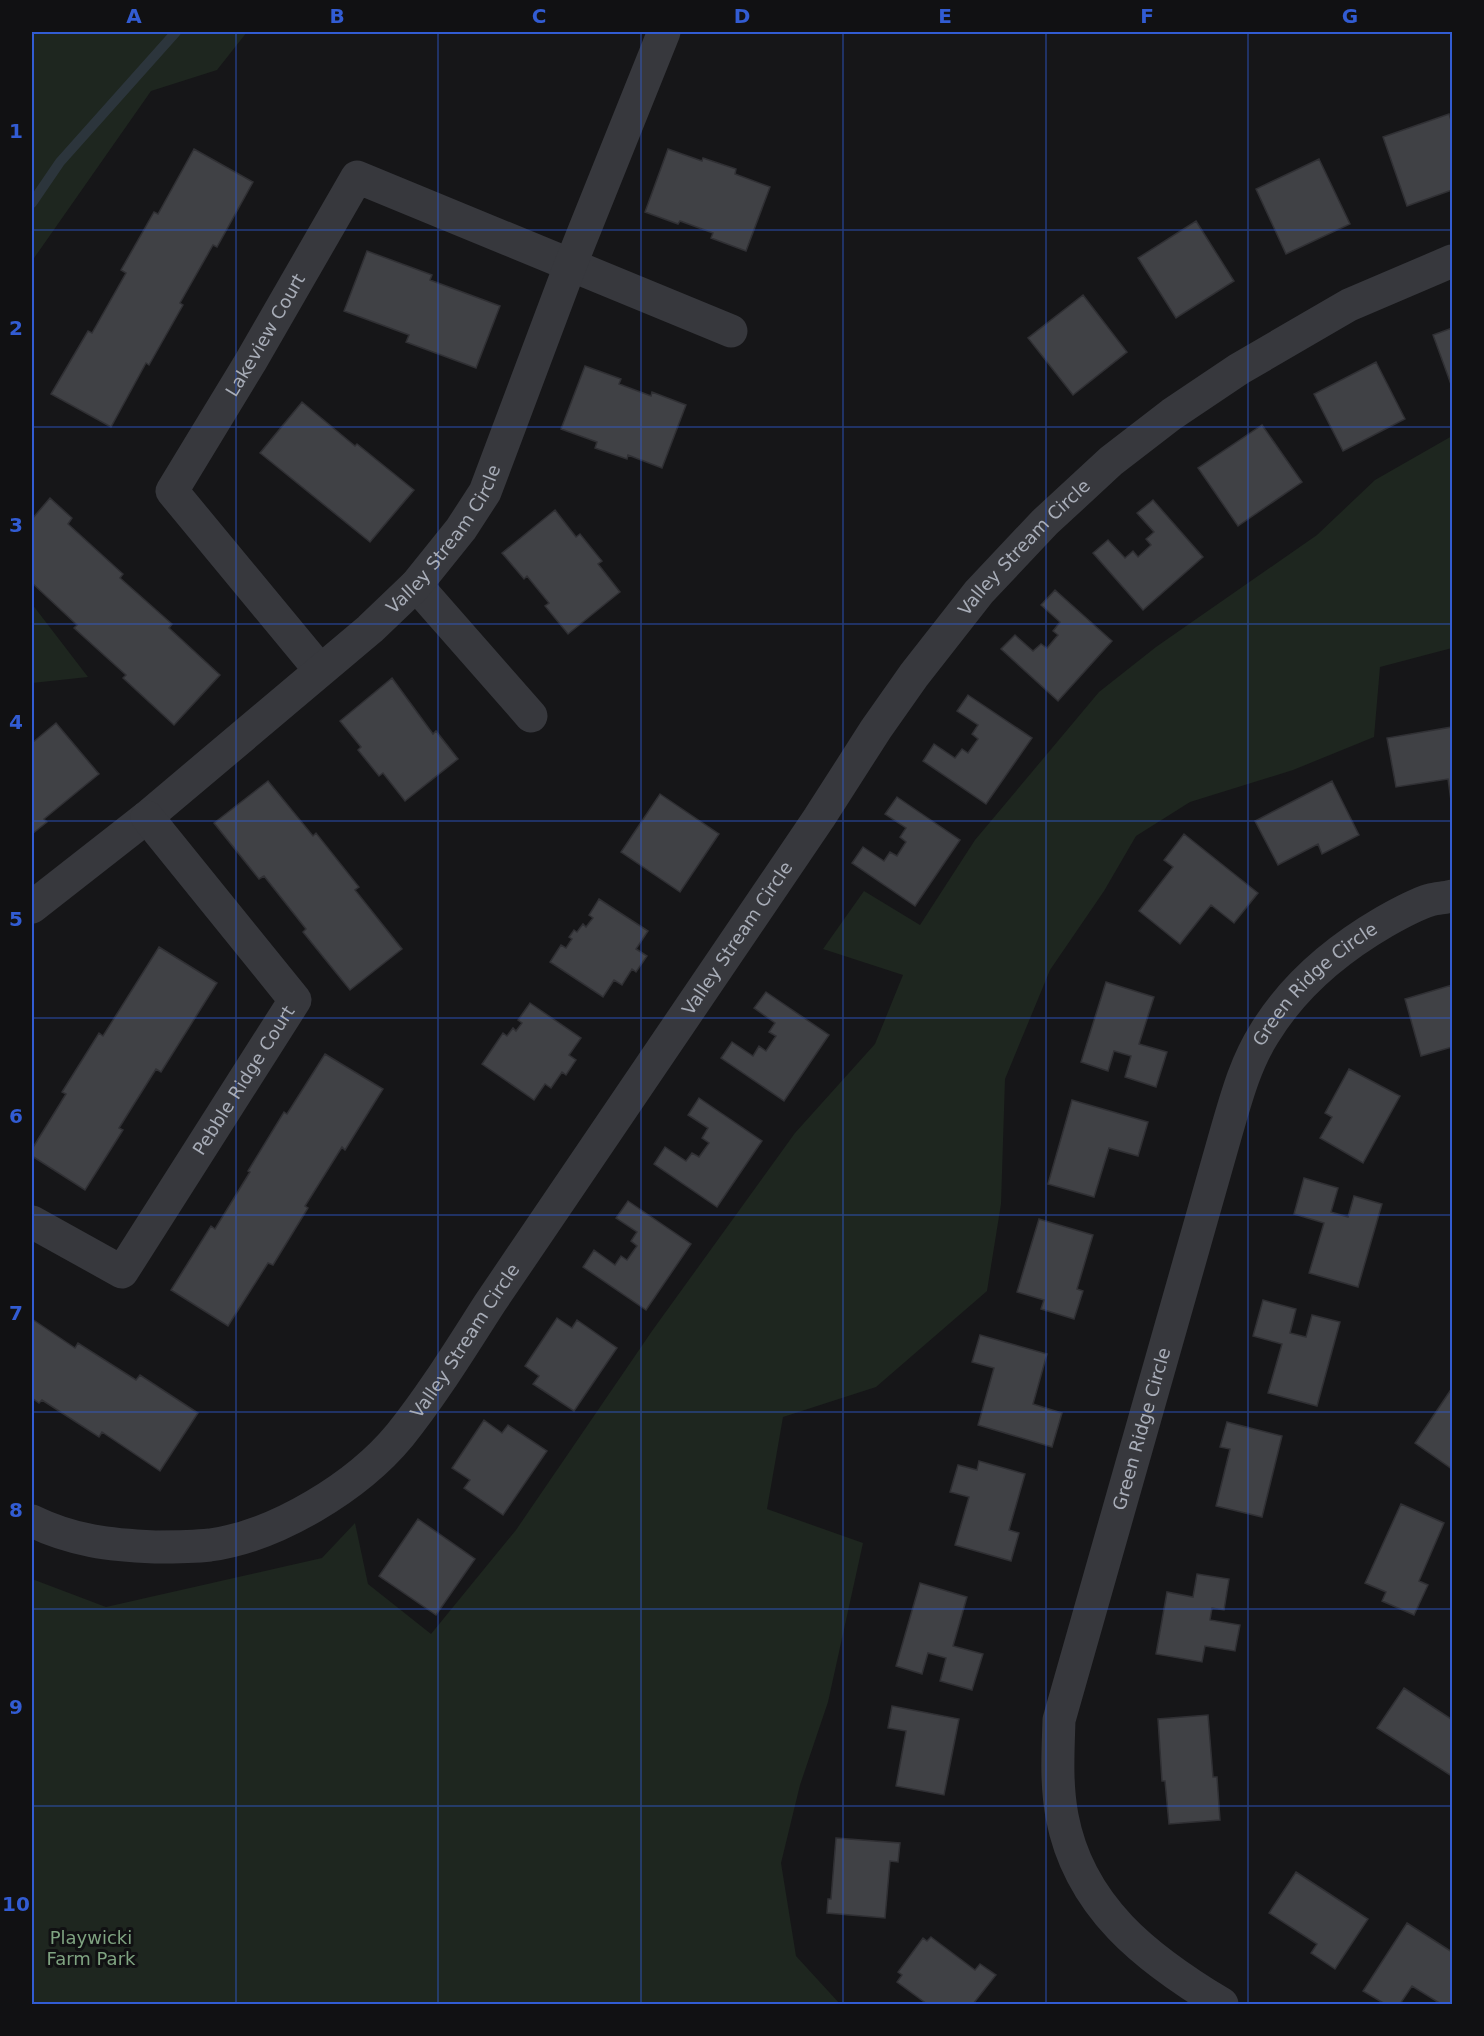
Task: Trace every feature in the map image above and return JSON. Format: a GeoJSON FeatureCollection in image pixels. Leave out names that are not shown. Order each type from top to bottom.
{"type":"FeatureCollection","features":[{"type":"Feature","properties":{"kind":"street","name":"Valley Stream Circle"},"geometry":{"type":"LineString","coordinates":[[32,908],[147,817],[370,628],[416,585],[461,530],[485,492],[570,266],[664,32]]}},
{"type":"Feature","properties":{"kind":"street","name":"Lakeview Court"},"geometry":{"type":"LineString","coordinates":[[320,670],[172,491],[251,361],[357,177],[570,266]]}},
{"type":"Feature","properties":{"kind":"street","name":"Valley Stream Circle"},"geometry":{"type":"LineString","coordinates":[[32,1521],[76,1538],[111,1545],[168,1547],[211,1545],[246,1536],[290,1519],[326,1500],[364,1471],[399,1436],[447,1371],[490,1303],[819,818],[876,729],[914,675],[979,592],[1045,522],[1111,461],[1172,414],[1239,369],[1349,305],[1452,261]]}},
{"type":"Feature","properties":{"kind":"street"},"geometry":{"type":"LineString","coordinates":[[570,266],[731,331]]}},
{"type":"Feature","properties":{"kind":"street"},"geometry":{"type":"LineString","coordinates":[[416,585],[531,716]]}},
{"type":"Feature","properties":{"kind":"street","name":"Pebble Ridge Court"},"geometry":{"type":"LineString","coordinates":[[32,1222],[122,1272],[295,1000],[147,817]]}},
{"type":"Feature","properties":{"kind":"street","name":"Green Ridge Circle"},"geometry":{"type":"LineString","coordinates":[[1222,2004],[1148,1953],[1118,1927],[1093,1896],[1073,1858],[1062,1816],[1057,1780],[1059,1720],[1226,1132],[1245,1073],[1263,1035],[1287,1000],[1314,972],[1360,936],[1398,914],[1430,900],[1452,896]]}},
{"type":"Feature","properties":{"kind":"green space"},"geometry":{"type":"Polygon","coordinates":[[[32,32],[247,32],[217,70],[151,91],[32,261],[32,32]]]}},
{"type":"Feature","properties":{"kind":"green space","name":"Playwicki Farm Park"},"geometry":{"type":"Polygon","coordinates":[[[1452,436],[1452,648],[1380,667],[1374,737],[1293,770],[1190,802],[1136,836],[1104,891],[1050,970],[1005,1079],[1001,1204],[987,1291],[876,1387],[783,1417],[767,1509],[863,1543],[828,1702],[800,1785],[781,1863],[796,1956],[840,2004],[32,2004],[32,1579],[106,1607],[322,1558],[355,1523],[368,1584],[431,1634],[516,1530],[652,1331],[795,1133],[875,1044],[903,975],[823,949],[864,891],[920,925],[975,840],[1099,692],[1156,647],[1317,535],[1375,480],[1452,436]]]}},
{"type":"Feature","properties":{"kind":"green space"},"geometry":{"type":"Polygon","coordinates":[[[32,604],[88,677],[32,683],[32,604]]]}},
{"type":"Feature","properties":{"kind":"building"},"geometry":{"type":"Polygon","coordinates":[[[1449,114],[1452,123],[1452,190],[1407,206],[1383,137],[1449,114]]]}},
{"type":"Feature","properties":{"kind":"building"},"geometry":{"type":"Polygon","coordinates":[[[194,149],[253,182],[217,247],[213,245],[180,303],[183,305],[149,365],[146,363],[111,427],[51,394],[88,331],[92,333],[126,273],[121,270],[154,212],[158,214],[194,149]]]}},
{"type":"Feature","properties":{"kind":"building"},"geometry":{"type":"Polygon","coordinates":[[[668,149],[702,161],[703,158],[736,169],[735,174],[770,187],[746,251],[711,238],[713,233],[645,212],[668,149]]]}},
{"type":"Feature","properties":{"kind":"building"},"geometry":{"type":"Polygon","coordinates":[[[1319,159],[1350,224],[1286,254],[1256,189],[1319,159]]]}},
{"type":"Feature","properties":{"kind":"building"},"geometry":{"type":"Polygon","coordinates":[[[1196,221],[1234,281],[1176,318],[1138,258],[1196,221]]]}},
{"type":"Feature","properties":{"kind":"building"},"geometry":{"type":"Polygon","coordinates":[[[367,251],[432,275],[430,280],[500,306],[476,368],[406,342],[409,335],[344,311],[367,251]]]}},
{"type":"Feature","properties":{"kind":"building"},"geometry":{"type":"Polygon","coordinates":[[[1083,295],[1127,352],[1073,395],[1028,338],[1083,295]]]}},
{"type":"Feature","properties":{"kind":"building"},"geometry":{"type":"Polygon","coordinates":[[[1452,328],[1452,387],[1433,335],[1452,328]]]}},
{"type":"Feature","properties":{"kind":"building"},"geometry":{"type":"Polygon","coordinates":[[[1376,362],[1405,419],[1343,451],[1314,394],[1376,362]]]}},
{"type":"Feature","properties":{"kind":"building"},"geometry":{"type":"Polygon","coordinates":[[[585,366],[621,379],[619,384],[651,396],[652,392],[686,405],[662,468],[628,455],[627,459],[595,448],[597,442],[561,429],[585,366]]]}},
{"type":"Feature","properties":{"kind":"building"},"geometry":{"type":"Polygon","coordinates":[[[302,402],[355,446],[357,444],[414,490],[370,542],[260,453],[302,402]]]}},
{"type":"Feature","properties":{"kind":"building"},"geometry":{"type":"Polygon","coordinates":[[[1262,425],[1302,482],[1238,526],[1198,468],[1262,425]]]}},
{"type":"Feature","properties":{"kind":"building"},"geometry":{"type":"Polygon","coordinates":[[[50,498],[72,518],[68,524],[123,574],[120,578],[172,624],[169,628],[220,675],[174,725],[123,678],[126,675],[74,628],[77,625],[32,583],[32,519],[50,498]]]}},
{"type":"Feature","properties":{"kind":"building"},"geometry":{"type":"Polygon","coordinates":[[[1153,500],[1203,557],[1143,610],[1093,553],[1108,540],[1125,558],[1133,551],[1138,557],[1151,545],[1146,539],[1154,532],[1137,513],[1153,500]]]}},
{"type":"Feature","properties":{"kind":"building"},"geometry":{"type":"Polygon","coordinates":[[[555,510],[576,537],[580,534],[602,561],[598,564],[620,592],[568,634],[545,606],[549,603],[527,576],[524,579],[502,553],[555,510]]]}},
{"type":"Feature","properties":{"kind":"building"},"geometry":{"type":"Polygon","coordinates":[[[1055,590],[1112,641],[1058,701],[1001,649],[1015,635],[1033,651],[1041,644],[1047,648],[1058,635],[1053,631],[1060,622],[1041,605],[1055,590]]]}},
{"type":"Feature","properties":{"kind":"building"},"geometry":{"type":"Polygon","coordinates":[[[392,678],[433,734],[436,731],[458,759],[405,801],[383,773],[379,776],[358,750],[361,747],[340,721],[392,678]]]}},
{"type":"Feature","properties":{"kind":"building"},"geometry":{"type":"Polygon","coordinates":[[[968,695],[1032,738],[986,804],[923,761],[934,744],[955,758],[962,749],[968,753],[978,739],[972,734],[978,725],[957,711],[968,695]]]}},
{"type":"Feature","properties":{"kind":"building"},"geometry":{"type":"Polygon","coordinates":[[[56,723],[99,774],[44,819],[47,822],[32,834],[32,743],[56,723]]]}},
{"type":"Feature","properties":{"kind":"building"},"geometry":{"type":"Polygon","coordinates":[[[1452,727],[1452,808],[1448,779],[1396,787],[1387,738],[1452,727]]]}},
{"type":"Feature","properties":{"kind":"building"},"geometry":{"type":"Polygon","coordinates":[[[268,781],[313,836],[316,833],[359,887],[355,890],[402,949],[350,990],[303,932],[306,929],[264,876],[259,879],[214,823],[268,781]]]}},
{"type":"Feature","properties":{"kind":"building"},"geometry":{"type":"Polygon","coordinates":[[[1332,781],[1359,835],[1322,854],[1318,844],[1278,865],[1255,821],[1332,781]]]}},
{"type":"Feature","properties":{"kind":"building"},"geometry":{"type":"Polygon","coordinates":[[[660,794],[719,834],[680,892],[621,852],[660,794]]]}},
{"type":"Feature","properties":{"kind":"building"},"geometry":{"type":"Polygon","coordinates":[[[897,797],[960,840],[915,906],[852,863],[863,847],[884,861],[890,852],[897,856],[906,842],[900,837],[906,828],[885,814],[897,797]]]}},
{"type":"Feature","properties":{"kind":"building"},"geometry":{"type":"Polygon","coordinates":[[[1184,834],[1258,893],[1234,923],[1211,905],[1180,944],[1139,911],[1173,867],[1164,860],[1184,834]]]}},
{"type":"Feature","properties":{"kind":"building"},"geometry":{"type":"Polygon","coordinates":[[[599,899],[648,931],[636,949],[647,956],[636,972],[632,969],[622,985],[614,980],[603,997],[550,962],[561,945],[566,948],[572,939],[569,937],[574,930],[577,932],[583,924],[586,927],[593,918],[589,915],[599,899]]]}},
{"type":"Feature","properties":{"kind":"building"},"geometry":{"type":"Polygon","coordinates":[[[159,947],[217,983],[161,1072],[156,1069],[119,1128],[123,1130],[85,1190],[32,1156],[32,1149],[66,1094],[62,1092],[99,1033],[103,1036],[159,947]]]}},
{"type":"Feature","properties":{"kind":"building"},"geometry":{"type":"Polygon","coordinates":[[[1106,982],[1154,997],[1139,1044],[1167,1052],[1156,1087],[1125,1077],[1131,1056],[1114,1051],[1108,1071],[1081,1062],[1106,982]]]}},
{"type":"Feature","properties":{"kind":"building"},"geometry":{"type":"Polygon","coordinates":[[[1452,985],[1452,1047],[1421,1056],[1405,999],[1452,985]]]}},
{"type":"Feature","properties":{"kind":"building"},"geometry":{"type":"Polygon","coordinates":[[[766,992],[829,1035],[784,1101],[721,1058],[732,1042],[753,1056],[759,1046],[766,1051],[776,1036],[769,1032],[775,1023],[754,1008],[766,992]]]}},
{"type":"Feature","properties":{"kind":"building"},"geometry":{"type":"Polygon","coordinates":[[[530,1003],[581,1038],[569,1055],[576,1060],[566,1075],[562,1072],[551,1088],[545,1084],[534,1100],[482,1064],[503,1033],[507,1036],[513,1028],[516,1031],[522,1023],[518,1020],[530,1003]]]}},
{"type":"Feature","properties":{"kind":"building"},"geometry":{"type":"Polygon","coordinates":[[[325,1054],[383,1089],[345,1150],[342,1147],[305,1206],[308,1208],[273,1265],[268,1263],[228,1326],[171,1290],[211,1226],[215,1229],[284,1112],[287,1114],[325,1054]]]}},
{"type":"Feature","properties":{"kind":"building"},"geometry":{"type":"Polygon","coordinates":[[[1349,1069],[1400,1096],[1363,1163],[1320,1138],[1332,1117],[1325,1113],[1349,1069]]]}},
{"type":"Feature","properties":{"kind":"building"},"geometry":{"type":"Polygon","coordinates":[[[699,1098],[762,1141],[717,1207],[654,1164],[665,1147],[686,1161],[692,1153],[699,1157],[709,1143],[702,1138],[708,1128],[688,1115],[699,1098]]]}},
{"type":"Feature","properties":{"kind":"building"},"geometry":{"type":"Polygon","coordinates":[[[1072,1100],[1148,1122],[1138,1156],[1109,1148],[1094,1197],[1048,1184],[1072,1100]]]}},
{"type":"Feature","properties":{"kind":"building"},"geometry":{"type":"Polygon","coordinates":[[[1304,1178],[1338,1188],[1331,1212],[1348,1217],[1354,1196],[1382,1204],[1358,1287],[1309,1273],[1324,1223],[1294,1214],[1304,1178]]]}},
{"type":"Feature","properties":{"kind":"building"},"geometry":{"type":"Polygon","coordinates":[[[628,1201],[691,1244],[646,1310],[583,1267],[594,1250],[615,1265],[621,1256],[627,1260],[637,1246],[631,1241],[637,1232],[616,1218],[628,1201]]]}},
{"type":"Feature","properties":{"kind":"building"},"geometry":{"type":"Polygon","coordinates":[[[1039,1219],[1093,1235],[1077,1289],[1083,1291],[1074,1319],[1041,1309],[1044,1300],[1017,1292],[1039,1219]]]}},
{"type":"Feature","properties":{"kind":"building"},"geometry":{"type":"Polygon","coordinates":[[[1263,1300],[1296,1309],[1290,1333],[1306,1337],[1312,1315],[1340,1322],[1317,1406],[1268,1393],[1282,1344],[1253,1336],[1263,1300]]]}},
{"type":"Feature","properties":{"kind":"building"},"geometry":{"type":"Polygon","coordinates":[[[557,1318],[572,1328],[577,1320],[617,1348],[574,1411],[533,1384],[539,1376],[525,1366],[557,1318]]]}},
{"type":"Feature","properties":{"kind":"building"},"geometry":{"type":"Polygon","coordinates":[[[32,1319],[75,1348],[78,1343],[136,1380],[140,1375],[198,1413],[160,1471],[102,1432],[99,1437],[42,1400],[39,1403],[32,1398],[32,1319]]]}},
{"type":"Feature","properties":{"kind":"building"},"geometry":{"type":"Polygon","coordinates":[[[980,1335],[1047,1354],[1033,1404],[1062,1413],[1052,1447],[978,1425],[994,1368],[972,1362],[980,1335]]]}},
{"type":"Feature","properties":{"kind":"building"},"geometry":{"type":"Polygon","coordinates":[[[1452,1388],[1452,1469],[1415,1443],[1452,1388]]]}},
{"type":"Feature","properties":{"kind":"building"},"geometry":{"type":"Polygon","coordinates":[[[484,1420],[502,1433],[508,1425],[547,1451],[503,1515],[464,1488],[470,1480],[452,1468],[484,1420]]]}},
{"type":"Feature","properties":{"kind":"building"},"geometry":{"type":"Polygon","coordinates":[[[1227,1422],[1282,1436],[1262,1517],[1216,1506],[1230,1449],[1220,1447],[1227,1422]]]}},
{"type":"Feature","properties":{"kind":"building"},"geometry":{"type":"Polygon","coordinates":[[[979,1461],[1025,1474],[1009,1530],[1019,1533],[1011,1561],[955,1545],[969,1497],[950,1492],[958,1465],[977,1470],[979,1461]]]}},
{"type":"Feature","properties":{"kind":"building"},"geometry":{"type":"Polygon","coordinates":[[[1401,1504],[1444,1523],[1419,1581],[1428,1585],[1414,1615],[1382,1601],[1386,1592],[1365,1583],[1401,1504]]]}},
{"type":"Feature","properties":{"kind":"building"},"geometry":{"type":"Polygon","coordinates":[[[418,1519],[475,1559],[436,1615],[379,1576],[418,1519]]]}},
{"type":"Feature","properties":{"kind":"building"},"geometry":{"type":"Polygon","coordinates":[[[1197,1574],[1229,1579],[1224,1610],[1212,1608],[1210,1620],[1240,1625],[1235,1651],[1205,1646],[1202,1662],[1156,1654],[1167,1592],[1193,1597],[1197,1574]]]}},
{"type":"Feature","properties":{"kind":"building"},"geometry":{"type":"Polygon","coordinates":[[[920,1583],[967,1597],[953,1646],[983,1654],[972,1690],[940,1681],[946,1658],[928,1653],[922,1674],[896,1666],[920,1583]]]}},
{"type":"Feature","properties":{"kind":"building"},"geometry":{"type":"Polygon","coordinates":[[[1404,1688],[1452,1718],[1452,1771],[1450,1775],[1377,1728],[1404,1688]]]}},
{"type":"Feature","properties":{"kind":"building"},"geometry":{"type":"Polygon","coordinates":[[[892,1706],[959,1719],[944,1795],[896,1786],[906,1731],[888,1728],[892,1706]]]}},
{"type":"Feature","properties":{"kind":"building"},"geometry":{"type":"Polygon","coordinates":[[[1208,1715],[1213,1777],[1217,1777],[1220,1820],[1169,1824],[1165,1781],[1162,1781],[1158,1719],[1208,1715]]]}},
{"type":"Feature","properties":{"kind":"building"},"geometry":{"type":"Polygon","coordinates":[[[836,1838],[900,1843],[898,1862],[890,1861],[885,1918],[827,1913],[828,1899],[831,1899],[836,1838]]]}},
{"type":"Feature","properties":{"kind":"building"},"geometry":{"type":"Polygon","coordinates":[[[1296,1872],[1368,1919],[1335,1969],[1311,1953],[1317,1944],[1269,1913],[1296,1872]]]}},
{"type":"Feature","properties":{"kind":"building"},"geometry":{"type":"Polygon","coordinates":[[[1407,1923],[1452,1952],[1452,2004],[1441,2004],[1412,1986],[1400,2004],[1385,2004],[1363,1991],[1407,1923]]]}},
{"type":"Feature","properties":{"kind":"building"},"geometry":{"type":"Polygon","coordinates":[[[931,1937],[975,1970],[980,1964],[996,1975],[973,2004],[927,2004],[897,1982],[902,1975],[898,1972],[923,1938],[927,1941],[931,1937]]]}},
{"type":"Feature","properties":{"kind":"waterway"},"geometry":{"type":"LineString","coordinates":[[32,203],[60,162],[176,32]]}}]}
